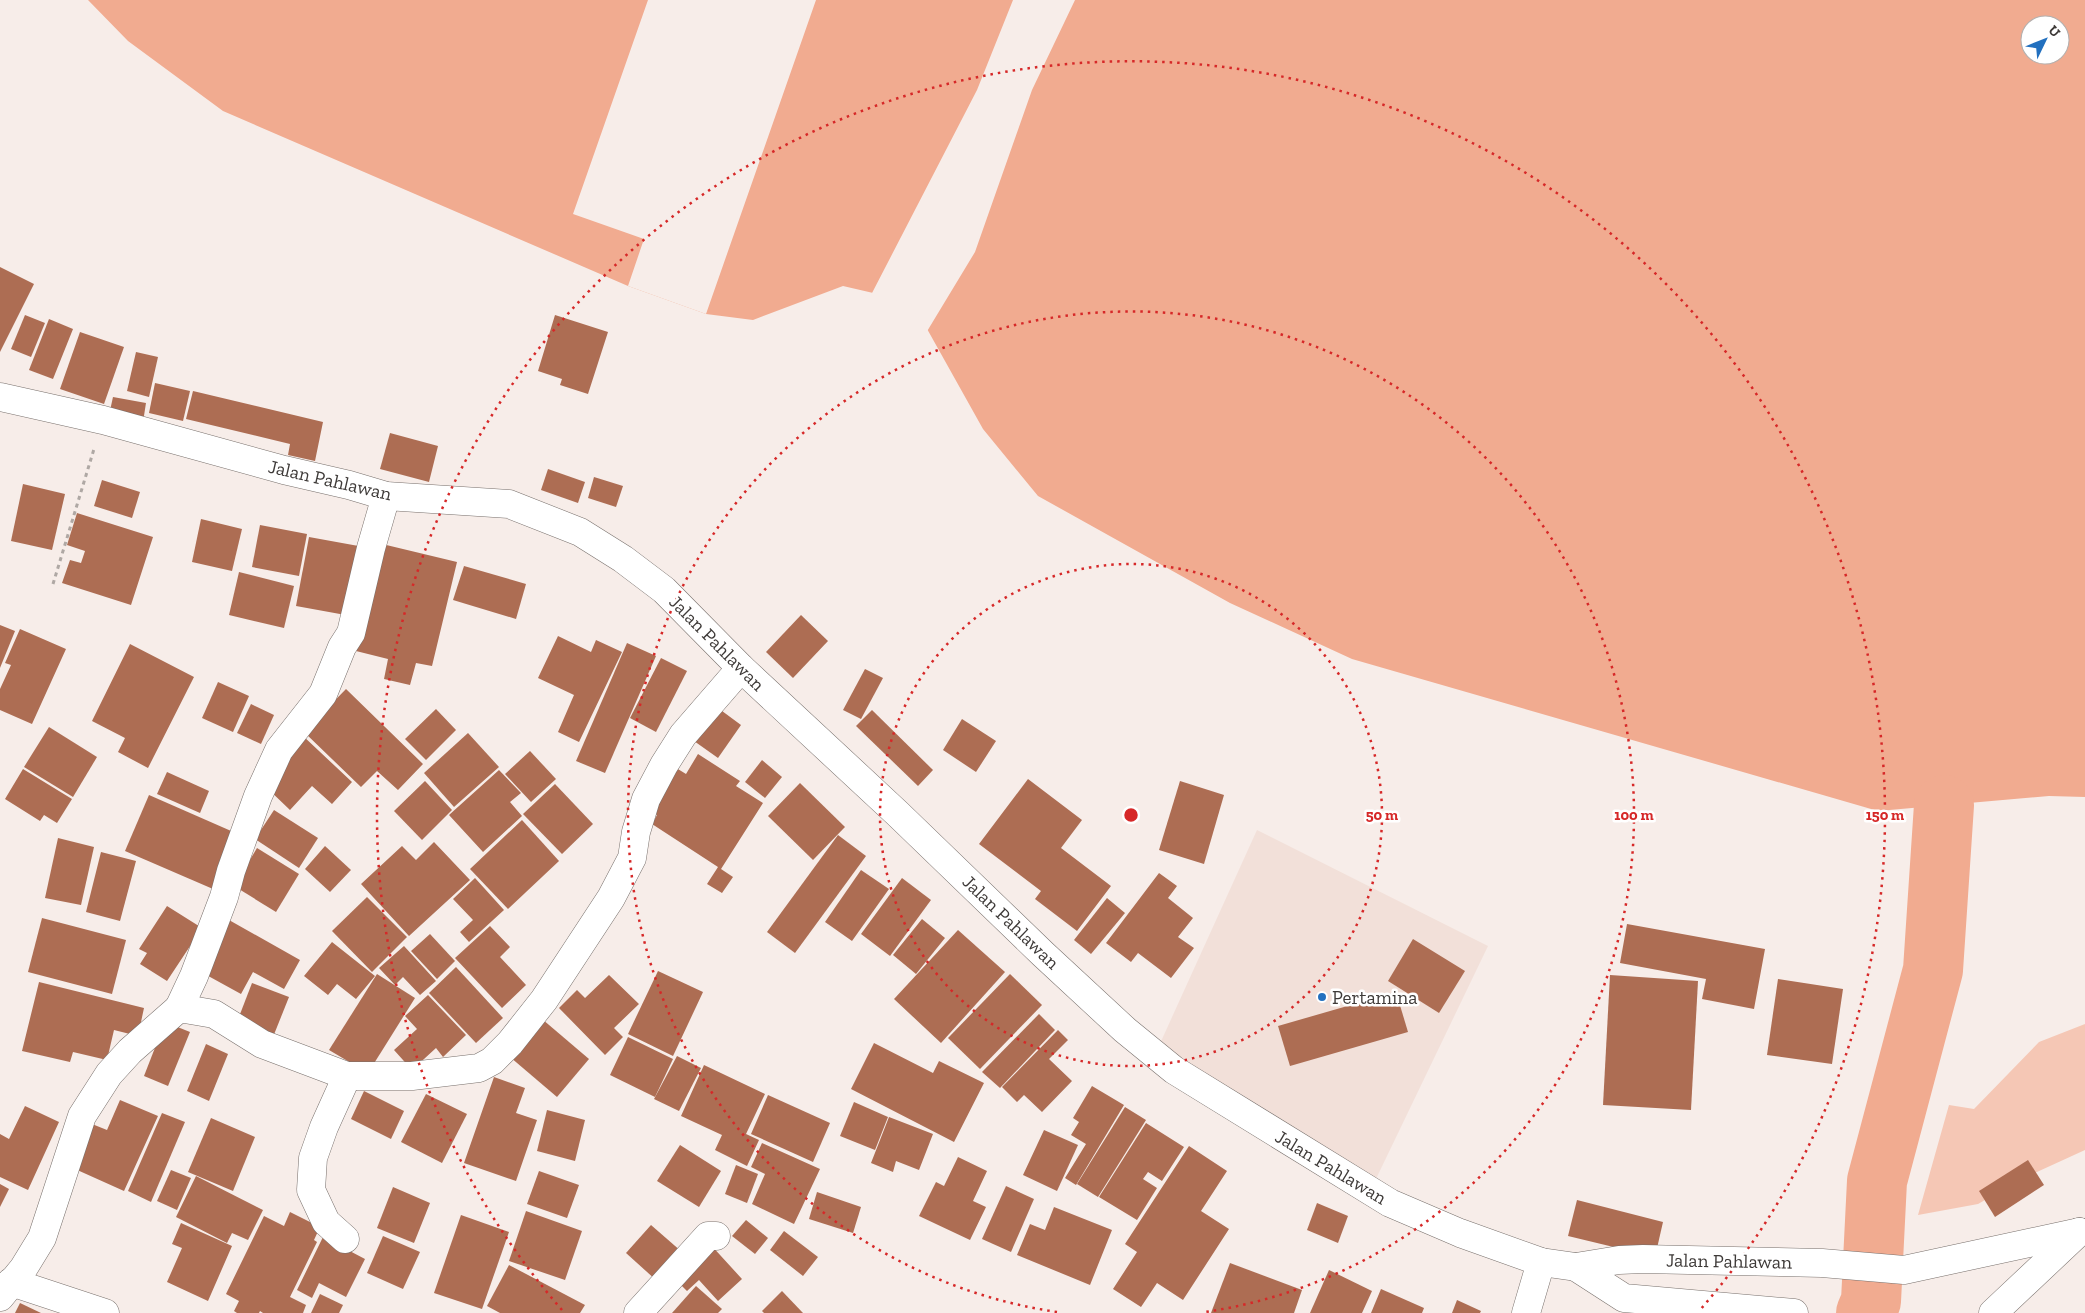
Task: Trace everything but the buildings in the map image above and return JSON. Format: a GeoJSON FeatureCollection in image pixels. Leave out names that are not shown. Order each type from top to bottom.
{"type":"FeatureCollection","features":[{"type":"Feature","properties":{"kind":"main road","name":"Jalan Pahlawan"},"geometry":{"type":"LineString","coordinates":[[0,397],[103,420],[386,496],[509,504],[580,532],[664,590],[741,668],[898,814],[1111,1017],[1174,1070],[1390,1203],[1460,1232],[1541,1262],[1576,1267],[1619,1260],[1643,1259],[1822,1263],[1904,1270],[2082,1228]]}},
{"type":"Feature","properties":{"kind":"main road"},"geometry":{"type":"LineString","coordinates":[[105,1313],[5,1289],[23,1269],[42,1238],[82,1116],[109,1074],[130,1051],[179,1008],[194,976],[258,796],[279,750],[323,694],[342,647],[351,633],[371,548],[386,496]]}},
{"type":"Feature","properties":{"kind":"main road"},"geometry":{"type":"LineString","coordinates":[[179,1008],[214,1014],[262,1044],[347,1076],[412,1076],[479,1068],[492,1062],[510,1043],[544,1000],[612,898],[632,858],[636,832],[646,800],[664,765],[683,735],[741,668]]}},
{"type":"Feature","properties":{"kind":"main road"},"geometry":{"type":"LineString","coordinates":[[345,1239],[326,1222],[311,1190],[313,1158],[324,1126],[347,1076]]}},
{"type":"Feature","properties":{"kind":"main road","name":"Jalan Pahlawan"},"geometry":{"type":"LineString","coordinates":[[1993,1313],[2082,1228]]}},
{"type":"Feature","properties":{"kind":"main road"},"geometry":{"type":"LineString","coordinates":[[638,1313],[708,1236],[716,1236]]}},
{"type":"Feature","properties":{"kind":"main road"},"geometry":{"type":"LineString","coordinates":[[1526,1313],[1541,1262]]}},
{"type":"Feature","properties":{"kind":"main road"},"geometry":{"type":"LineString","coordinates":[[1576,1267],[1624,1298],[1794,1313]]}},
{"type":"Feature","properties":{"kind":"path"},"geometry":{"type":"LineString","coordinates":[[53,584],[103,420]]}},
{"type":"Feature","properties":{"kind":"shaded area"},"geometry":{"type":"Polygon","coordinates":[[[88,0],[2085,0],[2085,797],[2049,796],[1878,811],[1352,659],[1230,603],[1038,496],[983,429],[912,302],[843,286],[753,320],[706,314],[628,286],[223,111],[128,41],[88,0]]]}},
{"type":"Feature","properties":{"kind":"shaded area","name":"Pertamina"},"geometry":{"type":"Polygon","coordinates":[[[1257,830],[1488,946],[1374,1183],[1158,1048],[1257,830]]]}},
{"type":"Feature","properties":{"kind":"shaded area"},"geometry":{"type":"Polygon","coordinates":[[[2085,1024],[2085,1150],[2024,1178],[1978,1204],[1918,1215],[1949,1105],[1974,1109],[2039,1042],[2085,1024]]]}},
{"type":"Feature","properties":{"kind":"pier"},"geometry":{"type":"Polygon","coordinates":[[[648,0],[816,0],[706,314],[628,286],[644,239],[573,214],[648,0]]]}},
{"type":"Feature","properties":{"kind":"pier"},"geometry":{"type":"Polygon","coordinates":[[[1013,0],[1075,0],[1032,90],[975,252],[926,333],[911,304],[871,295],[977,90],[1013,0]]]}},
{"type":"Feature","properties":{"kind":"waterway"},"geometry":{"type":"LineString","coordinates":[[1866,1313],[1871,1301],[1877,1181],[1933,970],[1944,805]]}},
{"type":"Feature","properties":{"kind":"place","name":"Pertamina"},"geometry":{"type":"Point","coordinates":[1322,997]}}]}
